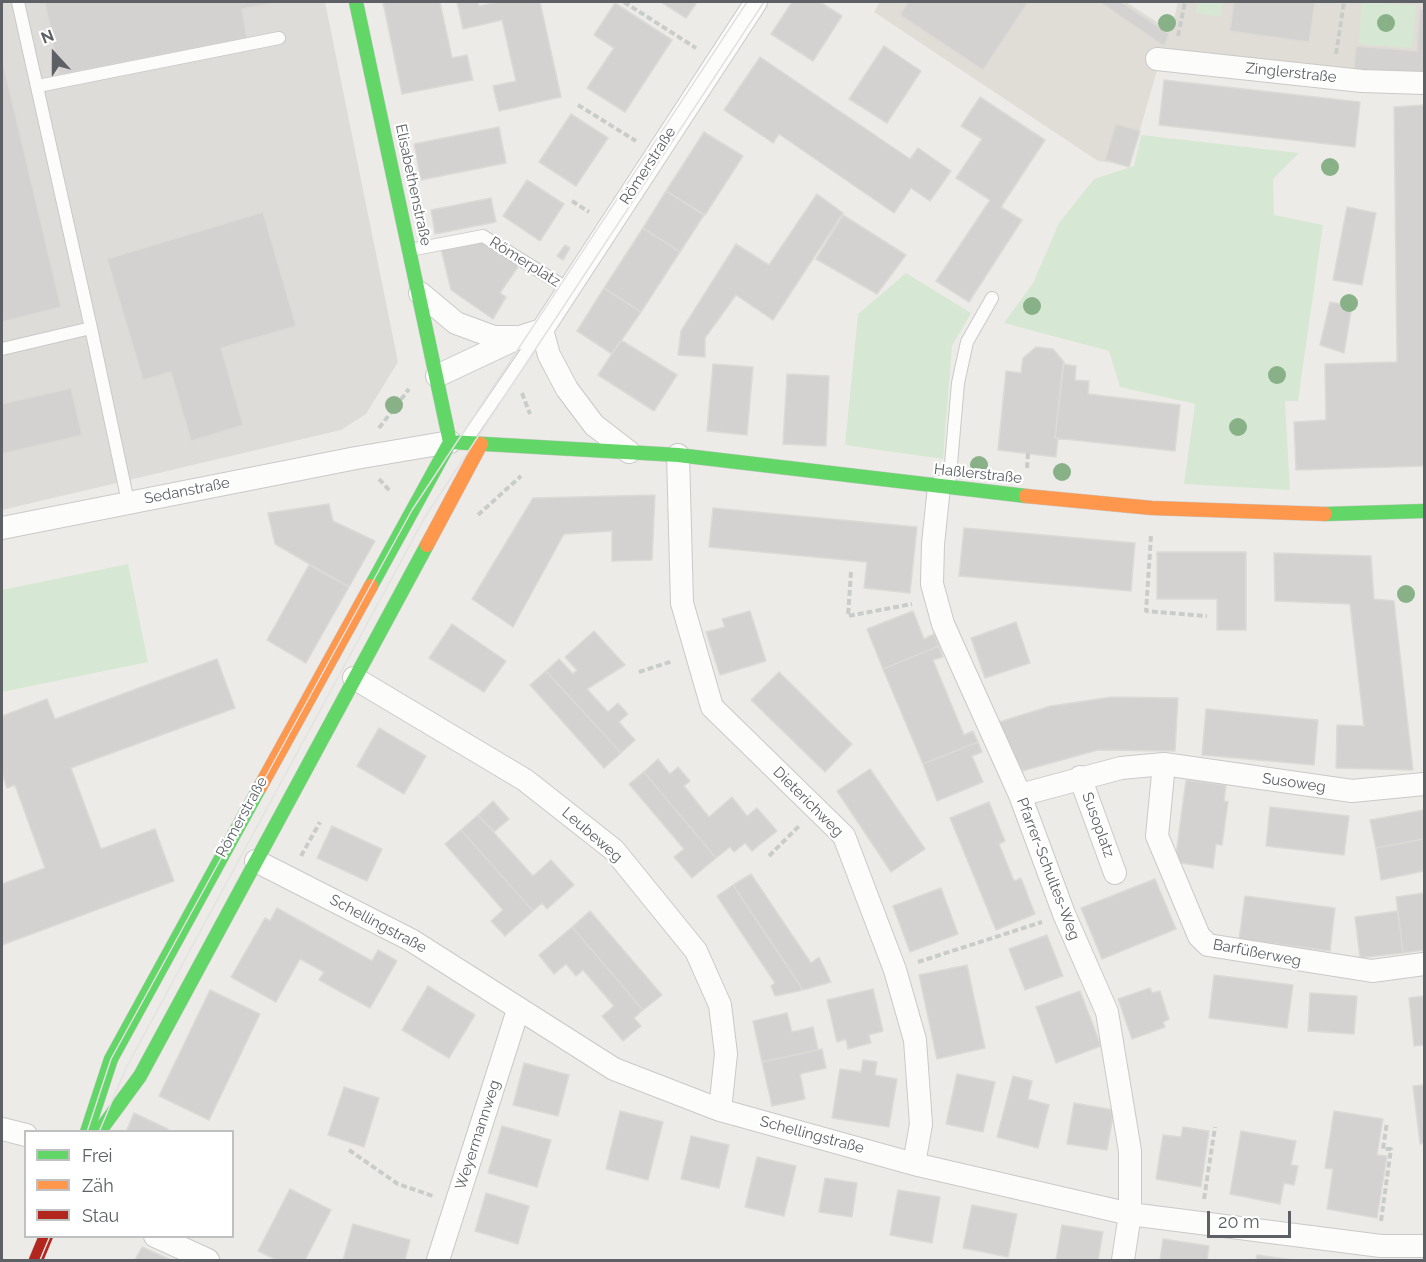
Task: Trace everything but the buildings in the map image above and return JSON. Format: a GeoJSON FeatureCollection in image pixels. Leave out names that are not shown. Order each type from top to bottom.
{"type":"FeatureCollection","features":[{"type":"Feature","properties":{"kind":"street","name":"Elisabethenstraße"},"geometry":{"type":"LineString","coordinates":[[356,2],[437,376]]}},
{"type":"Feature","properties":{"kind":"street","name":"Römerstraße"},"geometry":{"type":"LineString","coordinates":[[542,330],[756,2]]}},
{"type":"Feature","properties":{"kind":"street","name":"Zinglerstraße"},"geometry":{"type":"LineString","coordinates":[[1157,59],[1362,81],[1425,83]]}},
{"type":"Feature","properties":{"kind":"street"},"geometry":{"type":"LineString","coordinates":[[420,293],[456,322],[474,331],[494,337],[520,337]]}},
{"type":"Feature","properties":{"kind":"street"},"geometry":{"type":"LineString","coordinates":[[100,1130],[140,1076],[481,444],[458,443],[437,376],[520,337],[542,330],[549,356],[567,389],[594,425],[629,452]]}},
{"type":"Feature","properties":{"kind":"street","name":"Römerstraße"},"geometry":{"type":"LineString","coordinates":[[87,1130],[111,1059],[412,510],[458,443]]}},
{"type":"Feature","properties":{"kind":"street","name":"Sedanstraße"},"geometry":{"type":"LineString","coordinates":[[2,528],[372,455],[458,443]]}},
{"type":"Feature","properties":{"kind":"street","name":"Haßlerstraße"},"geometry":{"type":"LineString","coordinates":[[481,444],[678,455],[944,488],[1152,508],[1320,514],[1425,511]]}},
{"type":"Feature","properties":{"kind":"street","name":"Dieterichweg"},"geometry":{"type":"LineString","coordinates":[[678,455],[682,603],[712,707],[844,836],[895,970],[915,1040],[921,1124],[915,1164]]}},
{"type":"Feature","properties":{"kind":"street","name":"Pfarrer-Schultes-Weg"},"geometry":{"type":"LineString","coordinates":[[944,488],[933,544],[932,584],[943,624],[1020,795],[1064,914],[1107,1012],[1130,1151],[1130,1214],[1123,1260]]}},
{"type":"Feature","properties":{"kind":"street","name":"Leubeweg"},"geometry":{"type":"LineString","coordinates":[[354,678],[525,780],[614,850],[696,951],[720,1005],[726,1054],[720,1110]]}},
{"type":"Feature","properties":{"kind":"street","name":"Susoplatz"},"geometry":{"type":"LineString","coordinates":[[1020,795],[1080,777],[1121,768],[1164,764]]}},
{"type":"Feature","properties":{"kind":"street","name":"Susoweg"},"geometry":{"type":"LineString","coordinates":[[1164,764],[1352,791],[1425,784]]}},
{"type":"Feature","properties":{"kind":"street","name":"Barfüßerweg"},"geometry":{"type":"LineString","coordinates":[[1164,764],[1157,836],[1199,936],[1208,945],[1372,971],[1425,964]]}},
{"type":"Feature","properties":{"kind":"street","name":"Susoplatz"},"geometry":{"type":"LineString","coordinates":[[1080,777],[1115,873]]}},
{"type":"Feature","properties":{"kind":"street","name":"Schellingstraße"},"geometry":{"type":"LineString","coordinates":[[256,861],[411,940],[614,1069],[720,1110],[915,1164],[1130,1214],[1377,1246],[1425,1246]]}},
{"type":"Feature","properties":{"kind":"street","name":"Weyermannweg"},"geometry":{"type":"LineString","coordinates":[[438,1260],[518,1010]]}},
{"type":"Feature","properties":{"kind":"street"},"geometry":{"type":"LineString","coordinates":[[2,1129],[24,1134]]}},
{"type":"Feature","properties":{"kind":"street"},"geometry":{"type":"LineString","coordinates":[[36,1260],[45,1238]]}},
{"type":"Feature","properties":{"kind":"street"},"geometry":{"type":"LineString","coordinates":[[159,1238],[208,1260]]}},
{"type":"Feature","properties":{"kind":"lane"},"geometry":{"type":"LineString","coordinates":[[18,2],[128,502]]}},
{"type":"Feature","properties":{"kind":"lane"},"geometry":{"type":"LineString","coordinates":[[38,86],[279,38]]}},
{"type":"Feature","properties":{"kind":"lane","name":"Römerplatz"},"geometry":{"type":"LineString","coordinates":[[410,250],[483,236],[568,289]]}},
{"type":"Feature","properties":{"kind":"lane"},"geometry":{"type":"LineString","coordinates":[[944,488],[958,383],[967,342],[992,298]]}},
{"type":"Feature","properties":{"kind":"lane"},"geometry":{"type":"LineString","coordinates":[[2,349],[91,328]]}},
{"type":"Feature","properties":{"kind":"lane"},"geometry":{"type":"LineString","coordinates":[[458,443],[542,330]]}},
{"type":"Feature","properties":{"kind":"path"},"geometry":{"type":"LineString","coordinates":[[624,2],[716,62]]}},
{"type":"Feature","properties":{"kind":"path"},"geometry":{"type":"LineString","coordinates":[[1176,43],[1185,2]]}},
{"type":"Feature","properties":{"kind":"path"},"geometry":{"type":"LineString","coordinates":[[1335,56],[1344,2]]}},
{"type":"Feature","properties":{"kind":"path"},"geometry":{"type":"LineString","coordinates":[[578,105],[641,145]]}},
{"type":"Feature","properties":{"kind":"path"},"geometry":{"type":"LineString","coordinates":[[376,433],[411,387]]}},
{"type":"Feature","properties":{"kind":"path"},"geometry":{"type":"LineString","coordinates":[[520,387],[530,414]]}},
{"type":"Feature","properties":{"kind":"path"},"geometry":{"type":"LineString","coordinates":[[475,518],[528,470]]}},
{"type":"Feature","properties":{"kind":"path"},"geometry":{"type":"LineString","coordinates":[[1152,508],[1146,611],[1207,616]]}},
{"type":"Feature","properties":{"kind":"path"},"geometry":{"type":"LineString","coordinates":[[851,572],[848,616],[937,600]]}},
{"type":"Feature","properties":{"kind":"path"},"geometry":{"type":"LineString","coordinates":[[639,672],[697,654]]}},
{"type":"Feature","properties":{"kind":"path"},"geometry":{"type":"LineString","coordinates":[[769,855],[816,809]]}},
{"type":"Feature","properties":{"kind":"path"},"geometry":{"type":"LineString","coordinates":[[289,878],[320,822]]}},
{"type":"Feature","properties":{"kind":"path"},"geometry":{"type":"LineString","coordinates":[[895,970],[1064,914]]}},
{"type":"Feature","properties":{"kind":"path"},"geometry":{"type":"LineString","coordinates":[[1377,1246],[1391,1149],[1383,1149],[1387,1122]]}},
{"type":"Feature","properties":{"kind":"path"},"geometry":{"type":"LineString","coordinates":[[1200,1223],[1215,1127]]}},
{"type":"Feature","properties":{"kind":"path"},"geometry":{"type":"LineString","coordinates":[[349,1150],[398,1185],[456,1204]]}},
{"type":"Feature","properties":{"kind":"shaded area"},"geometry":{"type":"Polygon","coordinates":[[[2,2],[325,2],[398,362],[366,414],[341,430],[2,510],[2,2]]]}},
{"type":"Feature","properties":{"kind":"shaded area"},"geometry":{"type":"Polygon","coordinates":[[[880,2],[1126,2],[1171,31],[1178,2],[1424,2],[1424,75],[1159,63],[1130,165],[1098,161],[874,12],[880,2]]]}},
{"type":"Feature","properties":{"kind":"green space"},"geometry":{"type":"Polygon","coordinates":[[[1198,2],[1223,2],[1220,17],[1196,13],[1198,2]]]}},
{"type":"Feature","properties":{"kind":"green space"},"geometry":{"type":"Polygon","coordinates":[[[1362,2],[1416,5],[1412,48],[1359,44],[1362,2]]]}},
{"type":"Feature","properties":{"kind":"green space"},"geometry":{"type":"Polygon","coordinates":[[[1141,135],[1299,153],[1273,179],[1274,215],[1323,225],[1298,401],[1285,401],[1290,490],[1184,484],[1195,404],[1120,387],[1109,351],[1004,323],[1033,283],[1059,223],[1094,179],[1134,166],[1141,135]]]}},
{"type":"Feature","properties":{"kind":"green space"},"geometry":{"type":"Polygon","coordinates":[[[906,273],[971,313],[952,346],[943,459],[845,445],[858,314],[906,273]]]}},
{"type":"Feature","properties":{"kind":"green space"},"geometry":{"type":"Polygon","coordinates":[[[128,564],[148,662],[2,692],[2,590],[128,564]]]}},
{"type":"Feature","properties":{"kind":"tram line"},"geometry":{"type":"LineString","coordinates":[[88,1130],[111,1059],[412,510],[747,2]]}},
{"type":"Feature","properties":{"kind":"tram line"},"geometry":{"type":"LineString","coordinates":[[100,1130],[126,1068],[425,517],[764,2]]}},
{"type":"Feature","properties":{"kind":"tram line"},"geometry":{"type":"LineString","coordinates":[[40,1260],[49,1238]]}},
{"type":"Feature","properties":{"kind":"traffic: fast"},"geometry":{"type":"LineString","coordinates":[[356,2],[450,442],[371,586]]}},
{"type":"Feature","properties":{"kind":"traffic: fast"},"geometry":{"type":"LineString","coordinates":[[450,442],[678,455],[1026,496]]}},
{"type":"Feature","properties":{"kind":"traffic: fast"},"geometry":{"type":"LineString","coordinates":[[1325,514],[1424,511]]}},
{"type":"Feature","properties":{"kind":"traffic: fast"},"geometry":{"type":"LineString","coordinates":[[100,1130],[140,1076],[427,545]]}},
{"type":"Feature","properties":{"kind":"traffic: fast"},"geometry":{"type":"LineString","coordinates":[[88,1130],[111,1059],[260,787]]}},
{"type":"Feature","properties":{"kind":"traffic: slow"},"geometry":{"type":"LineString","coordinates":[[427,545],[481,444]]}},
{"type":"Feature","properties":{"kind":"traffic: slow"},"geometry":{"type":"LineString","coordinates":[[1026,496],[1152,508],[1325,514]]}},
{"type":"Feature","properties":{"kind":"traffic: slow"},"geometry":{"type":"LineString","coordinates":[[260,787],[371,586]]}},
{"type":"Feature","properties":{"kind":"traffic: jam"},"geometry":{"type":"LineString","coordinates":[[36,1260],[45,1238]]}}]}
